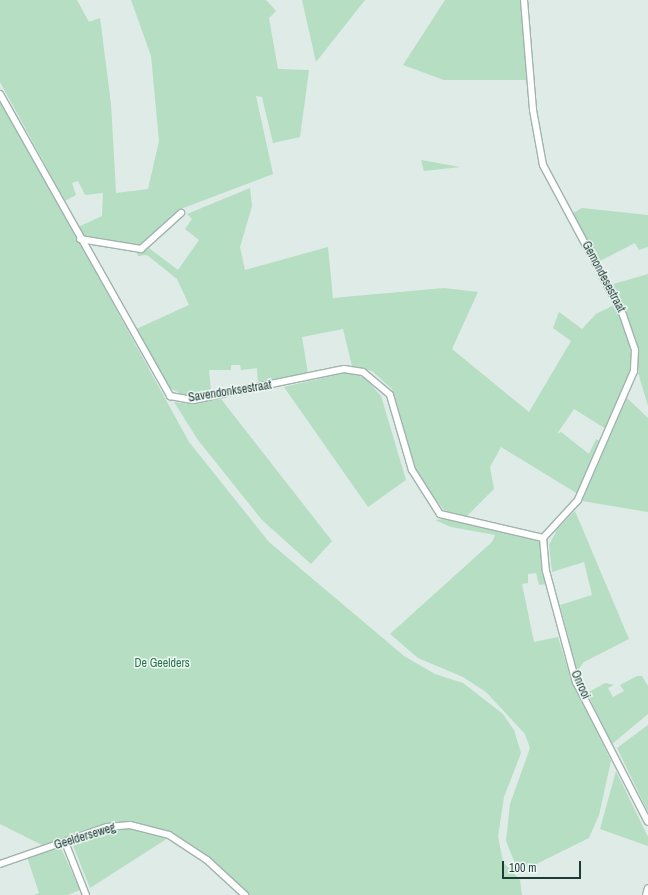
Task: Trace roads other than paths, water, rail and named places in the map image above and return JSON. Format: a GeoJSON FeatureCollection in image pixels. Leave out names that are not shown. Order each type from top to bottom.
{"type":"FeatureCollection","features":[{"type":"Feature","properties":{"kind":"street","name":"Gemondesestraat"},"geometry":{"type":"LineString","coordinates":[[524,0],[533,110],[544,165],[623,315],[635,350],[634,371],[578,500],[543,538]]}},
{"type":"Feature","properties":{"kind":"street","name":"Savendonksestraat"},"geometry":{"type":"LineString","coordinates":[[0,94],[80,239],[170,396],[192,400],[344,369],[363,372],[390,395],[412,470],[440,514],[543,538]]}},
{"type":"Feature","properties":{"kind":"street"},"geometry":{"type":"LineString","coordinates":[[80,239],[142,249],[181,213]]}},
{"type":"Feature","properties":{"kind":"street","name":"Onrooi"},"geometry":{"type":"LineString","coordinates":[[543,538],[546,570],[576,682],[648,822]]}},
{"type":"Feature","properties":{"kind":"street","name":"Geelderseweg"},"geometry":{"type":"LineString","coordinates":[[0,864],[107,827],[130,825],[155,830],[207,860],[245,895]]}},
{"type":"Feature","properties":{"kind":"street"},"geometry":{"type":"LineString","coordinates":[[65,842],[86,895]]}},
{"type":"Feature","properties":{"kind":"street"},"geometry":{"type":"LineString","coordinates":[[646,895],[648,888]]}},
{"type":"Feature","properties":{"kind":"park label","name":"De Geelders"},"geometry":{"type":"Point","coordinates":[162,664]}}]}
